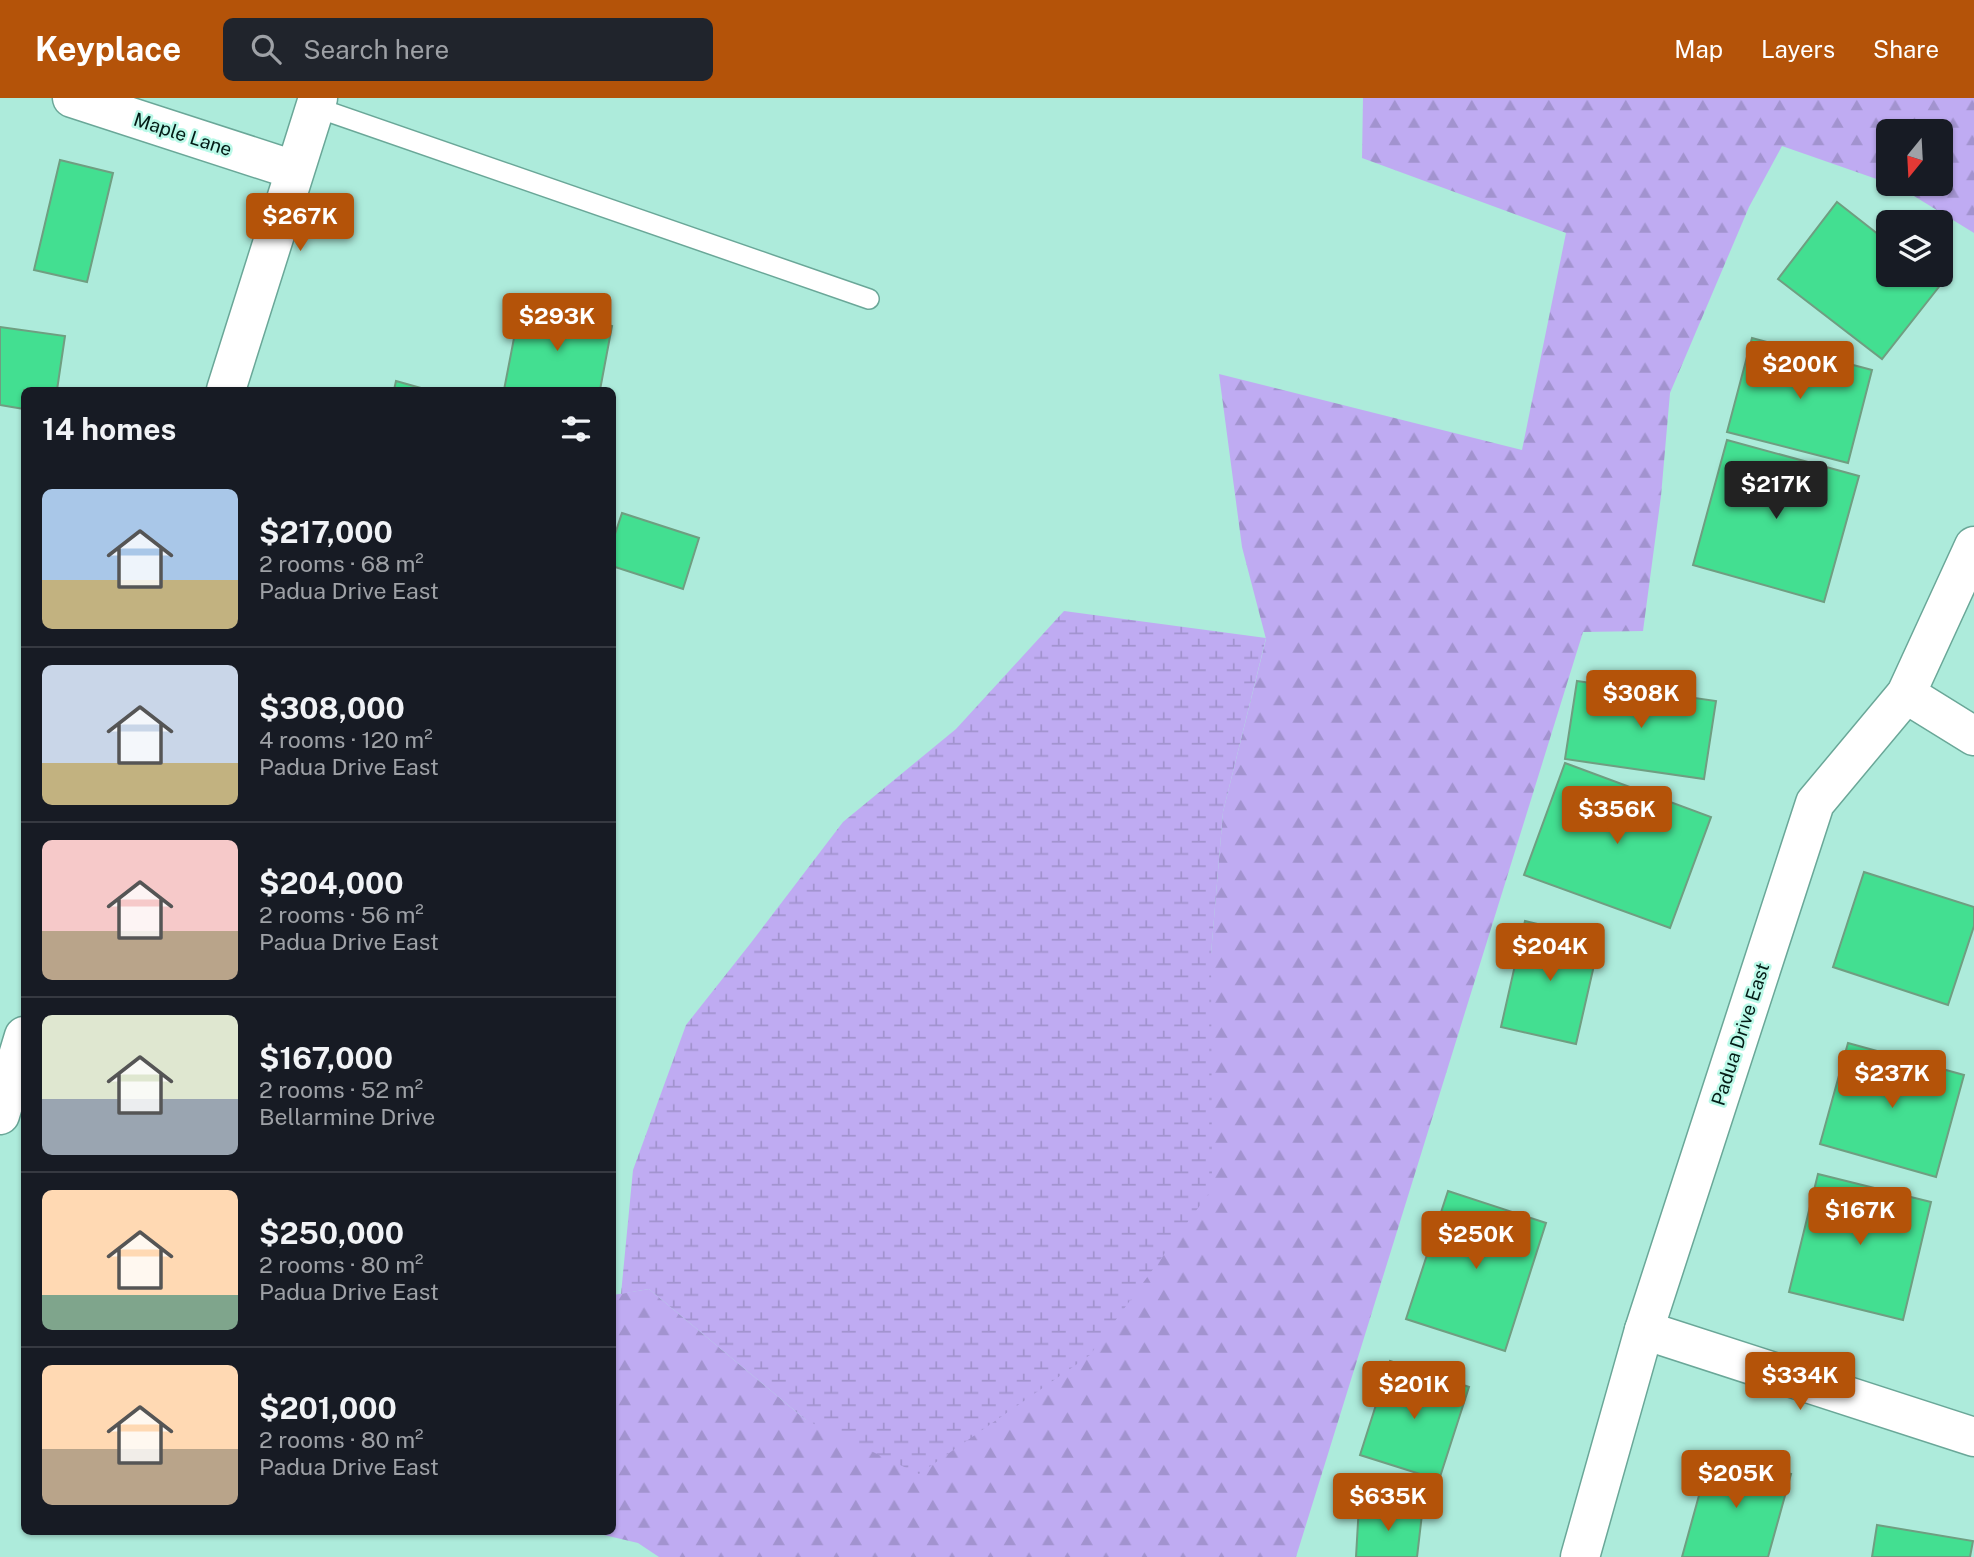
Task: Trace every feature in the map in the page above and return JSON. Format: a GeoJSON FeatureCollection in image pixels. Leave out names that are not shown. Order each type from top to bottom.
{"type":"FeatureCollection","features":[{"type":"Feature","properties":{"kind":"street","name":"Maple Lane"},"geometry":{"type":"LineString","coordinates":[[72,98],[295,170]]}},
{"type":"Feature","properties":{"kind":"street"},"geometry":{"type":"LineString","coordinates":[[227,387],[316,103]]}},
{"type":"Feature","properties":{"kind":"street","name":"Padua Drive East"},"geometry":{"type":"LineString","coordinates":[[1580,1557],[1644,1330],[1815,803],[1906,694],[1974,546]]}},
{"type":"Feature","properties":{"kind":"street"},"geometry":{"type":"LineString","coordinates":[[1906,694],[1974,736]]}},
{"type":"Feature","properties":{"kind":"street"},"geometry":{"type":"LineString","coordinates":[[0,1115],[21,1046]]}},
{"type":"Feature","properties":{"kind":"street"},"geometry":{"type":"LineString","coordinates":[[1644,1330],[1974,1437]]}},
{"type":"Feature","properties":{"kind":"lane"},"geometry":{"type":"LineString","coordinates":[[316,103],[869,299]]}},
{"type":"Feature","properties":{"kind":"green space"},"geometry":{"type":"Polygon","coordinates":[[[1363,98],[1974,98],[1974,233],[1953,220],[1953,210],[1937,210],[1914,196],[1953,196],[1953,119],[1876,119],[1876,179],[1782,146],[1749,207],[1670,393],[1661,496],[1643,631],[1583,632],[1296,1557],[659,1557],[638,1543],[604,1535],[616,1535],[616,1294],[649,1289],[806,1420],[1211,954],[1223,812],[1266,639],[1242,547],[1219,374],[1522,450],[1566,233],[1362,158],[1363,98]]]}},
{"type":"Feature","properties":{"kind":"green space"},"geometry":{"type":"Polygon","coordinates":[[[1064,611],[1266,638],[1223,812],[1211,954],[1212,1189],[1090,1355],[919,1474],[806,1420],[649,1289],[621,1294],[633,1170],[686,1025],[843,822],[956,729],[1064,611]]]}},
{"type":"Feature","properties":{"kind":"building"},"geometry":{"type":"Polygon","coordinates":[[[60,160],[113,173],[87,282],[34,270],[60,160]]]}},
{"type":"Feature","properties":{"kind":"building"},"geometry":{"type":"Polygon","coordinates":[[[1837,202],[1876,233],[1876,287],[1939,287],[1882,359],[1778,279],[1837,202]]]}},
{"type":"Feature","properties":{"kind":"building"},"geometry":{"type":"Polygon","coordinates":[[[520,307],[612,326],[601,387],[505,387],[520,307]]]}},
{"type":"Feature","properties":{"kind":"building"},"geometry":{"type":"Polygon","coordinates":[[[0,327],[65,336],[57,387],[21,387],[21,408],[0,405],[0,327]]]}},
{"type":"Feature","properties":{"kind":"building"},"geometry":{"type":"Polygon","coordinates":[[[1752,338],[1872,370],[1848,463],[1727,432],[1752,338]]]}},
{"type":"Feature","properties":{"kind":"building"},"geometry":{"type":"Polygon","coordinates":[[[396,381],[417,387],[395,387],[396,381]]]}},
{"type":"Feature","properties":{"kind":"building"},"geometry":{"type":"Polygon","coordinates":[[[1727,440],[1859,476],[1824,602],[1693,565],[1727,440]]]}},
{"type":"Feature","properties":{"kind":"building"},"geometry":{"type":"Polygon","coordinates":[[[622,513],[699,538],[683,589],[616,567],[616,531],[622,513]]]}},
{"type":"Feature","properties":{"kind":"building"},"geometry":{"type":"Polygon","coordinates":[[[1577,681],[1716,701],[1704,779],[1565,759],[1577,681]]]}},
{"type":"Feature","properties":{"kind":"building"},"geometry":{"type":"Polygon","coordinates":[[[1565,763],[1711,817],[1670,928],[1524,875],[1565,763]]]}},
{"type":"Feature","properties":{"kind":"building"},"geometry":{"type":"Polygon","coordinates":[[[1864,872],[1974,907],[1974,926],[1948,1005],[1833,967],[1864,872]]]}},
{"type":"Feature","properties":{"kind":"building"},"geometry":{"type":"Polygon","coordinates":[[[1525,921],[1600,939],[1576,1044],[1501,1027],[1525,921]]]}},
{"type":"Feature","properties":{"kind":"building"},"geometry":{"type":"Polygon","coordinates":[[[1848,1043],[1964,1075],[1936,1177],[1820,1144],[1848,1043]]]}},
{"type":"Feature","properties":{"kind":"building"},"geometry":{"type":"Polygon","coordinates":[[[1818,1174],[1931,1202],[1903,1320],[1789,1292],[1818,1174]]]}},
{"type":"Feature","properties":{"kind":"building"},"geometry":{"type":"Polygon","coordinates":[[[1448,1191],[1546,1223],[1505,1351],[1406,1319],[1448,1191]]]}},
{"type":"Feature","properties":{"kind":"building"},"geometry":{"type":"Polygon","coordinates":[[[1390,1361],[1469,1387],[1439,1480],[1360,1455],[1390,1361]]]}},
{"type":"Feature","properties":{"kind":"building"},"geometry":{"type":"Polygon","coordinates":[[[1711,1452],[1791,1474],[1768,1557],[1682,1557],[1711,1452]]]}},
{"type":"Feature","properties":{"kind":"building"},"geometry":{"type":"Polygon","coordinates":[[[1359,1505],[1422,1514],[1417,1557],[1356,1557],[1359,1505]]]}},
{"type":"Feature","properties":{"kind":"building"},"geometry":{"type":"Polygon","coordinates":[[[1877,1525],[1973,1541],[1970,1557],[1872,1557],[1877,1525]]]}}]}
